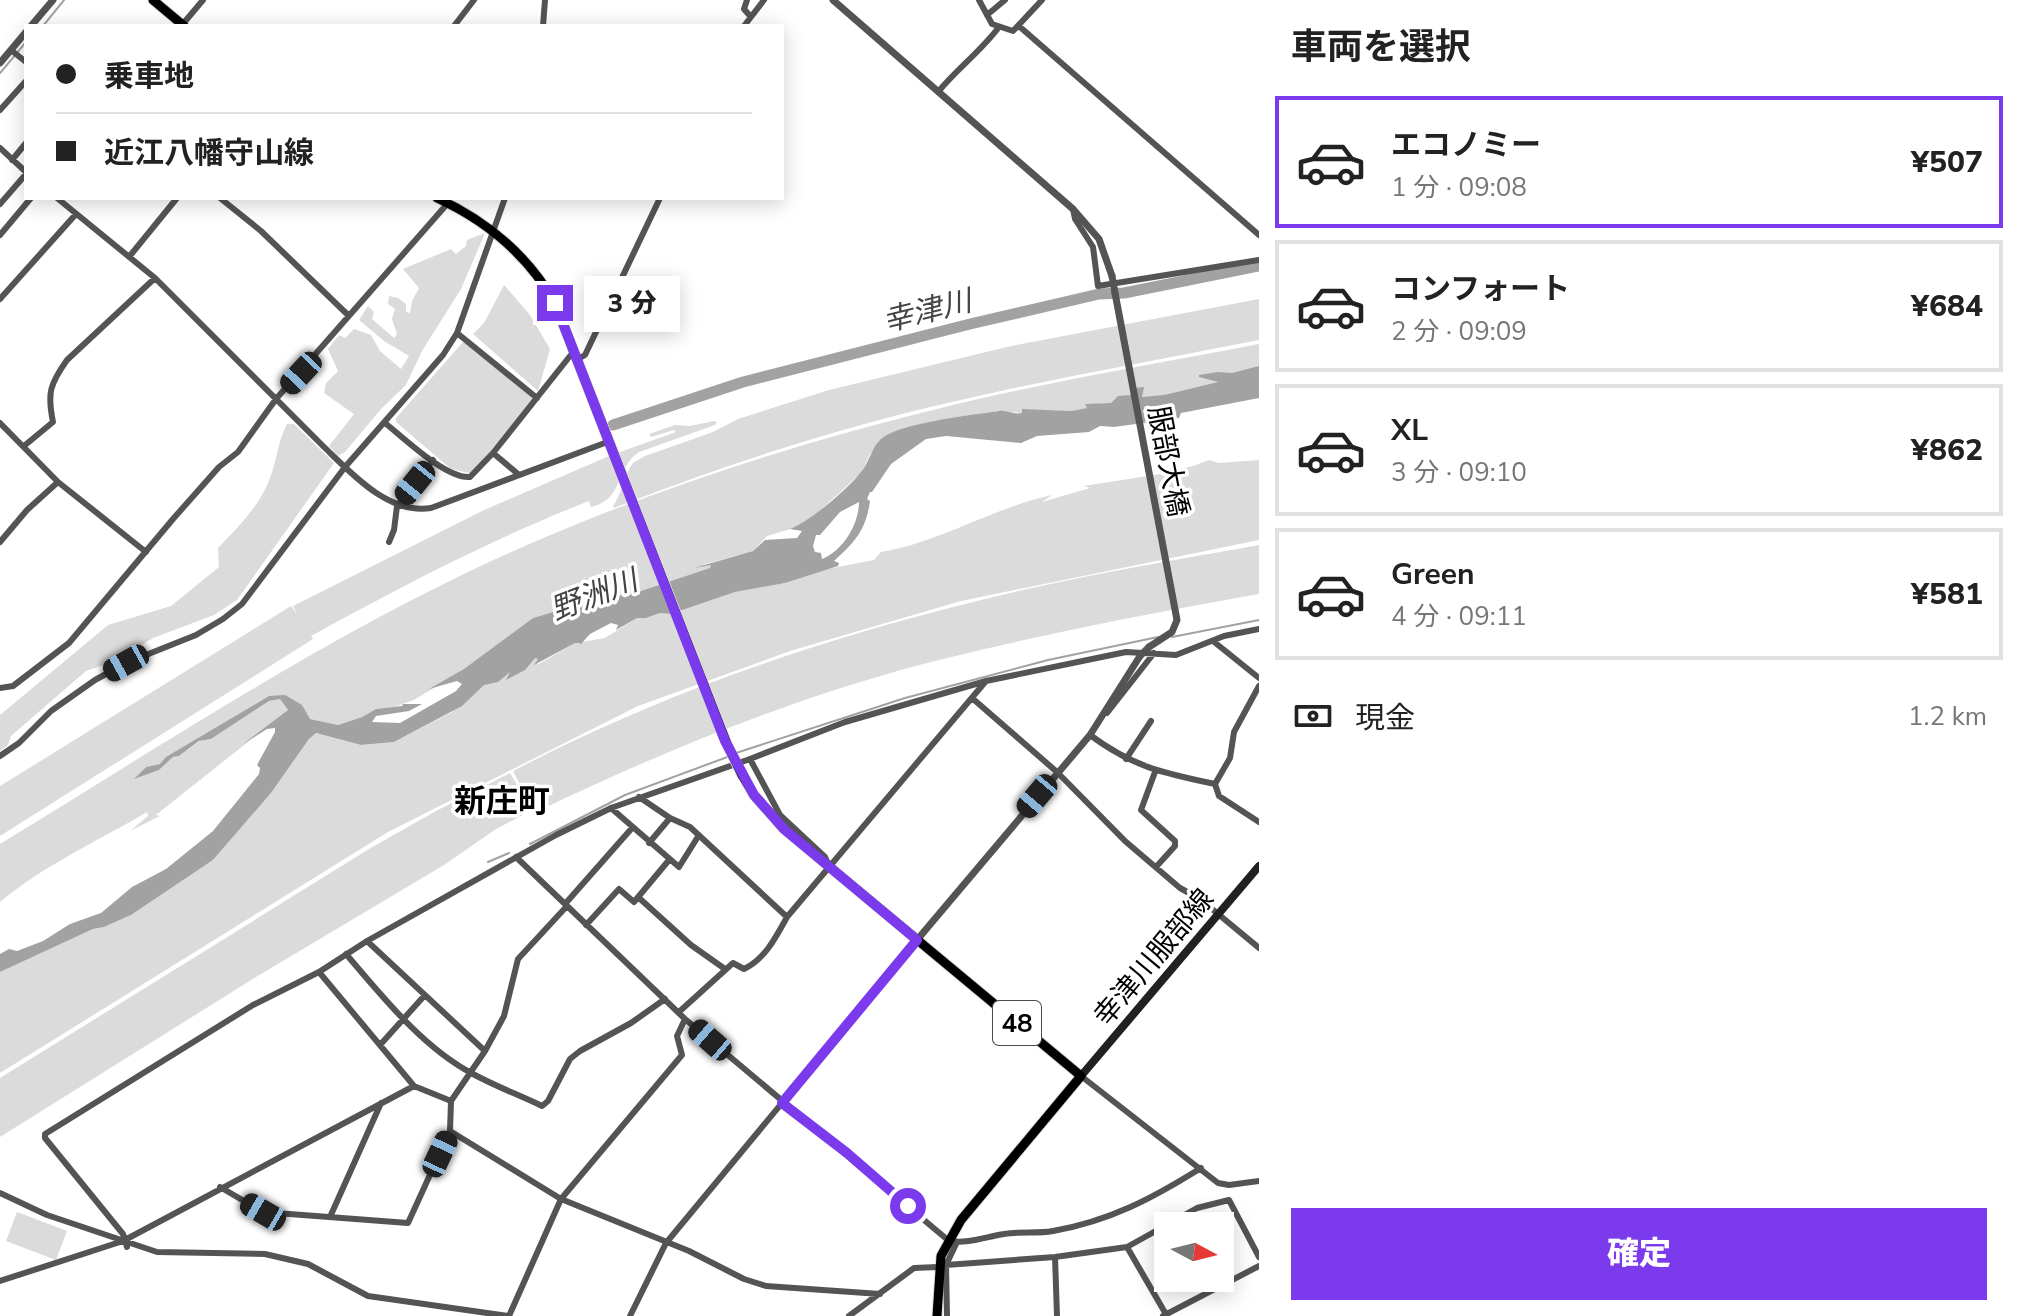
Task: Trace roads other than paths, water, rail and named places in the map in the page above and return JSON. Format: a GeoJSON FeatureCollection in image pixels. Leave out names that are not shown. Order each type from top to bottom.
{"type":"FeatureCollection","features":[{"type":"Feature","properties":{"kind":"main road"},"geometry":{"type":"LineString","coordinates":[[153,0],[182,24]]}},
{"type":"Feature","properties":{"kind":"main road","name":"48"},"geometry":{"type":"LineString","coordinates":[[441,200],[495,232],[536,273],[561,316],[574,357],[598,410],[726,742],[754,795],[784,829],[1081,1076]]}},
{"type":"Feature","properties":{"kind":"main road","name":"幸津川服部線"},"geometry":{"type":"LineString","coordinates":[[1081,1076],[1259,866]]}},
{"type":"Feature","properties":{"kind":"main road"},"geometry":{"type":"LineString","coordinates":[[937,1316],[942,1266],[961,1220],[1081,1076]]}},
{"type":"Feature","properties":{"kind":"street"},"geometry":{"type":"LineString","coordinates":[[33,24],[53,0]]}},
{"type":"Feature","properties":{"kind":"street"},"geometry":{"type":"LineString","coordinates":[[184,24],[203,0]]}},
{"type":"Feature","properties":{"kind":"street"},"geometry":{"type":"LineString","coordinates":[[456,24],[474,0]]}},
{"type":"Feature","properties":{"kind":"street"},"geometry":{"type":"LineString","coordinates":[[543,24],[545,0]]}},
{"type":"Feature","properties":{"kind":"street"},"geometry":{"type":"LineString","coordinates":[[747,0],[744,9],[750,16]]}},
{"type":"Feature","properties":{"kind":"street"},"geometry":{"type":"LineString","coordinates":[[745,24],[764,0]]}},
{"type":"Feature","properties":{"kind":"street","name":"服部大橋"},"geometry":{"type":"LineString","coordinates":[[833,0],[1073,209],[1099,239],[1112,276],[1176,616],[1176,627],[1152,650]]}},
{"type":"Feature","properties":{"kind":"street"},"geometry":{"type":"LineString","coordinates":[[979,0],[992,24],[1013,31],[1042,0]]}},
{"type":"Feature","properties":{"kind":"street"},"geometry":{"type":"LineString","coordinates":[[987,15],[1005,0]]}},
{"type":"Feature","properties":{"kind":"street"},"geometry":{"type":"LineString","coordinates":[[938,92],[999,27]]}},
{"type":"Feature","properties":{"kind":"street"},"geometry":{"type":"LineString","coordinates":[[1020,27],[1259,235]]}},
{"type":"Feature","properties":{"kind":"street"},"geometry":{"type":"LineString","coordinates":[[0,63],[24,34]]}},
{"type":"Feature","properties":{"kind":"street"},"geometry":{"type":"LineString","coordinates":[[11,50],[24,60]]}},
{"type":"Feature","properties":{"kind":"street"},"geometry":{"type":"LineString","coordinates":[[0,110],[24,83]]}},
{"type":"Feature","properties":{"kind":"street"},"geometry":{"type":"LineString","coordinates":[[12,160],[24,145]]}},
{"type":"Feature","properties":{"kind":"street"},"geometry":{"type":"LineString","coordinates":[[0,148],[24,171]]}},
{"type":"Feature","properties":{"kind":"street"},"geometry":{"type":"LineString","coordinates":[[0,204],[24,175]]}},
{"type":"Feature","properties":{"kind":"street"},"geometry":{"type":"LineString","coordinates":[[0,235],[29,200]]}},
{"type":"Feature","properties":{"kind":"street"},"geometry":{"type":"LineString","coordinates":[[59,200],[155,278],[345,467],[397,506],[419,510],[431,508],[610,441]]}},
{"type":"Feature","properties":{"kind":"street"},"geometry":{"type":"LineString","coordinates":[[129,257],[175,200]]}},
{"type":"Feature","properties":{"kind":"street"},"geometry":{"type":"LineString","coordinates":[[222,200],[261,231],[349,316]]}},
{"type":"Feature","properties":{"kind":"street"},"geometry":{"type":"LineString","coordinates":[[0,756],[19,743],[51,711],[95,680],[126,663],[196,635],[242,604],[345,467],[443,355],[457,333],[504,200]]}},
{"type":"Feature","properties":{"kind":"street"},"geometry":{"type":"LineString","coordinates":[[385,423],[457,476],[470,477],[574,357],[585,355],[659,200]]}},
{"type":"Feature","properties":{"kind":"street"},"geometry":{"type":"LineString","coordinates":[[0,688],[13,686],[69,643],[219,467],[238,452],[276,399],[448,203]]}},
{"type":"Feature","properties":{"kind":"street"},"geometry":{"type":"LineString","coordinates":[[1073,209],[1075,219],[1093,247],[1098,286],[1259,260]]}},
{"type":"Feature","properties":{"kind":"street"},"geometry":{"type":"LineString","coordinates":[[0,299],[76,214]]}},
{"type":"Feature","properties":{"kind":"street"},"geometry":{"type":"LineString","coordinates":[[24,446],[53,422],[49,391],[67,360],[155,278]]}},
{"type":"Feature","properties":{"kind":"street"},"geometry":{"type":"LineString","coordinates":[[457,333],[537,398]]}},
{"type":"Feature","properties":{"kind":"street"},"geometry":{"type":"LineString","coordinates":[[1,428],[24,446],[58,482],[146,552]]}},
{"type":"Feature","properties":{"kind":"street"},"geometry":{"type":"LineString","coordinates":[[493,453],[518,474]]}},
{"type":"Feature","properties":{"kind":"street"},"geometry":{"type":"LineString","coordinates":[[389,542],[397,506],[433,460]]}},
{"type":"Feature","properties":{"kind":"street"},"geometry":{"type":"LineString","coordinates":[[0,542],[27,510],[58,482]]}},
{"type":"Feature","properties":{"kind":"street"},"geometry":{"type":"LineString","coordinates":[[125,1244],[123,1234],[45,1138],[45,1134],[253,1005],[319,972],[367,941],[516,857],[611,808],[845,722],[986,681],[1126,652],[1152,650],[1176,655],[1224,636],[1259,629]]}},
{"type":"Feature","properties":{"kind":"street"},"geometry":{"type":"LineString","coordinates":[[1213,641],[1259,678]]}},
{"type":"Feature","properties":{"kind":"street"},"geometry":{"type":"LineString","coordinates":[[630,1316],[666,1243],[1090,735],[1130,667],[1140,656],[1152,650]]}},
{"type":"Feature","properties":{"kind":"street"},"geometry":{"type":"LineString","coordinates":[[1102,715],[1106,714],[1152,650]]}},
{"type":"Feature","properties":{"kind":"street"},"geometry":{"type":"LineString","coordinates":[[680,1011],[733,963],[744,969],[749,968],[772,944],[787,917],[986,681]]}},
{"type":"Feature","properties":{"kind":"street"},"geometry":{"type":"LineString","coordinates":[[1259,686],[1234,732],[1230,758],[1215,784],[1219,796],[1259,822]]}},
{"type":"Feature","properties":{"kind":"street"},"geometry":{"type":"LineString","coordinates":[[972,698],[1057,772],[1125,841],[1259,948]]}},
{"type":"Feature","properties":{"kind":"street"},"geometry":{"type":"LineString","coordinates":[[1126,759],[1151,721]]}},
{"type":"Feature","properties":{"kind":"street"},"geometry":{"type":"LineString","coordinates":[[1090,735],[1126,759],[1155,772],[1215,784]]}},
{"type":"Feature","properties":{"kind":"street"},"geometry":{"type":"LineString","coordinates":[[750,759],[780,815],[825,857],[830,867]]}},
{"type":"Feature","properties":{"kind":"street"},"geometry":{"type":"LineString","coordinates":[[1155,772],[1141,810],[1175,841],[1175,846],[1156,867]]}},
{"type":"Feature","properties":{"kind":"street"},"geometry":{"type":"LineString","coordinates":[[639,797],[690,827],[787,917]]}},
{"type":"Feature","properties":{"kind":"street"},"geometry":{"type":"LineString","coordinates":[[611,808],[679,867],[699,835]]}},
{"type":"Feature","properties":{"kind":"street"},"geometry":{"type":"LineString","coordinates":[[649,843],[670,818]]}},
{"type":"Feature","properties":{"kind":"street"},"geometry":{"type":"LineString","coordinates":[[220,1187],[263,1212],[408,1223],[450,1131],[451,1101],[504,1016],[518,959],[632,828]]}},
{"type":"Feature","properties":{"kind":"street"},"geometry":{"type":"LineString","coordinates":[[516,857],[685,1019],[782,1103],[953,1241],[1007,1233],[1050,1232],[1095,1222],[1149,1200],[1201,1168]]}},
{"type":"Feature","properties":{"kind":"street"},"geometry":{"type":"LineString","coordinates":[[586,925],[619,889],[634,902],[669,860]]}},
{"type":"Feature","properties":{"kind":"street"},"geometry":{"type":"LineString","coordinates":[[638,897],[691,945],[725,969]]}},
{"type":"Feature","properties":{"kind":"street"},"geometry":{"type":"LineString","coordinates":[[367,941],[485,1051]]}},
{"type":"Feature","properties":{"kind":"street"},"geometry":{"type":"LineString","coordinates":[[346,954],[403,1021],[470,1073],[542,1106],[548,1101],[570,1059],[665,999]]}},
{"type":"Feature","properties":{"kind":"street"},"geometry":{"type":"LineString","coordinates":[[319,972],[414,1086],[451,1101]]}},
{"type":"Feature","properties":{"kind":"street"},"geometry":{"type":"LineString","coordinates":[[380,1045],[425,995]]}},
{"type":"Feature","properties":{"kind":"street"},"geometry":{"type":"LineString","coordinates":[[0,1193],[47,1215],[125,1244],[157,1252],[265,1254],[308,1264],[368,1296],[509,1316],[561,1199],[682,1055],[677,1036],[685,1019]]}},
{"type":"Feature","properties":{"kind":"street"},"geometry":{"type":"LineString","coordinates":[[1081,1076],[1223,1185],[1259,1181]]}},
{"type":"Feature","properties":{"kind":"street"},"geometry":{"type":"LineString","coordinates":[[0,1281],[125,1244],[220,1187],[414,1086]]}},
{"type":"Feature","properties":{"kind":"street"},"geometry":{"type":"LineString","coordinates":[[330,1217],[381,1103]]}},
{"type":"Feature","properties":{"kind":"street"},"geometry":{"type":"LineString","coordinates":[[450,1131],[561,1199],[766,1286],[880,1294]]}},
{"type":"Feature","properties":{"kind":"street"},"geometry":{"type":"LineString","coordinates":[[849,1316],[914,1268],[1055,1257],[1127,1247],[1197,1208],[1229,1200],[1259,1257]]}},
{"type":"Feature","properties":{"kind":"street"},"geometry":{"type":"LineString","coordinates":[[1127,1247],[1165,1315],[1259,1266]]}},
{"type":"Feature","properties":{"kind":"street"},"geometry":{"type":"LineString","coordinates":[[1055,1257],[1057,1316]]}},
{"type":"Feature","properties":{"kind":"street"},"geometry":{"type":"LineString","coordinates":[[942,1266],[947,1316]]}},
{"type":"Feature","properties":{"kind":"waterway"},"geometry":{"type":"LineString","coordinates":[[45,24],[64,0]]}},
{"type":"Feature","properties":{"kind":"waterway"},"geometry":{"type":"LineString","coordinates":[[0,73],[24,44]]}},
{"type":"Feature","properties":{"kind":"waterway","name":"幸津川"},"geometry":{"type":"LineString","coordinates":[[613,425],[743,382],[970,324],[1099,294],[1124,293],[1259,266]]}},
{"type":"Feature","properties":{"kind":"waterway"},"geometry":{"type":"LineString","coordinates":[[1172,637],[1259,620]]}},
{"type":"Feature","properties":{"kind":"waterway"},"geometry":{"type":"LineString","coordinates":[[736,753],[905,698],[1048,660],[1158,637]]}},
{"type":"Feature","properties":{"kind":"waterway"},"geometry":{"type":"LineString","coordinates":[[530,844],[625,795],[730,756]]}},
{"type":"Feature","properties":{"kind":"waterway"},"geometry":{"type":"LineString","coordinates":[[488,862],[509,853]]}},
{"type":"Feature","properties":{"kind":"district","name":"新庄町"},"geometry":{"type":"Point","coordinates":[502,801]}},
{"type":"Feature","properties":{"kind":"water label","name":"野洲川"},"geometry":{"type":"Point","coordinates":[594,595]}}]}
